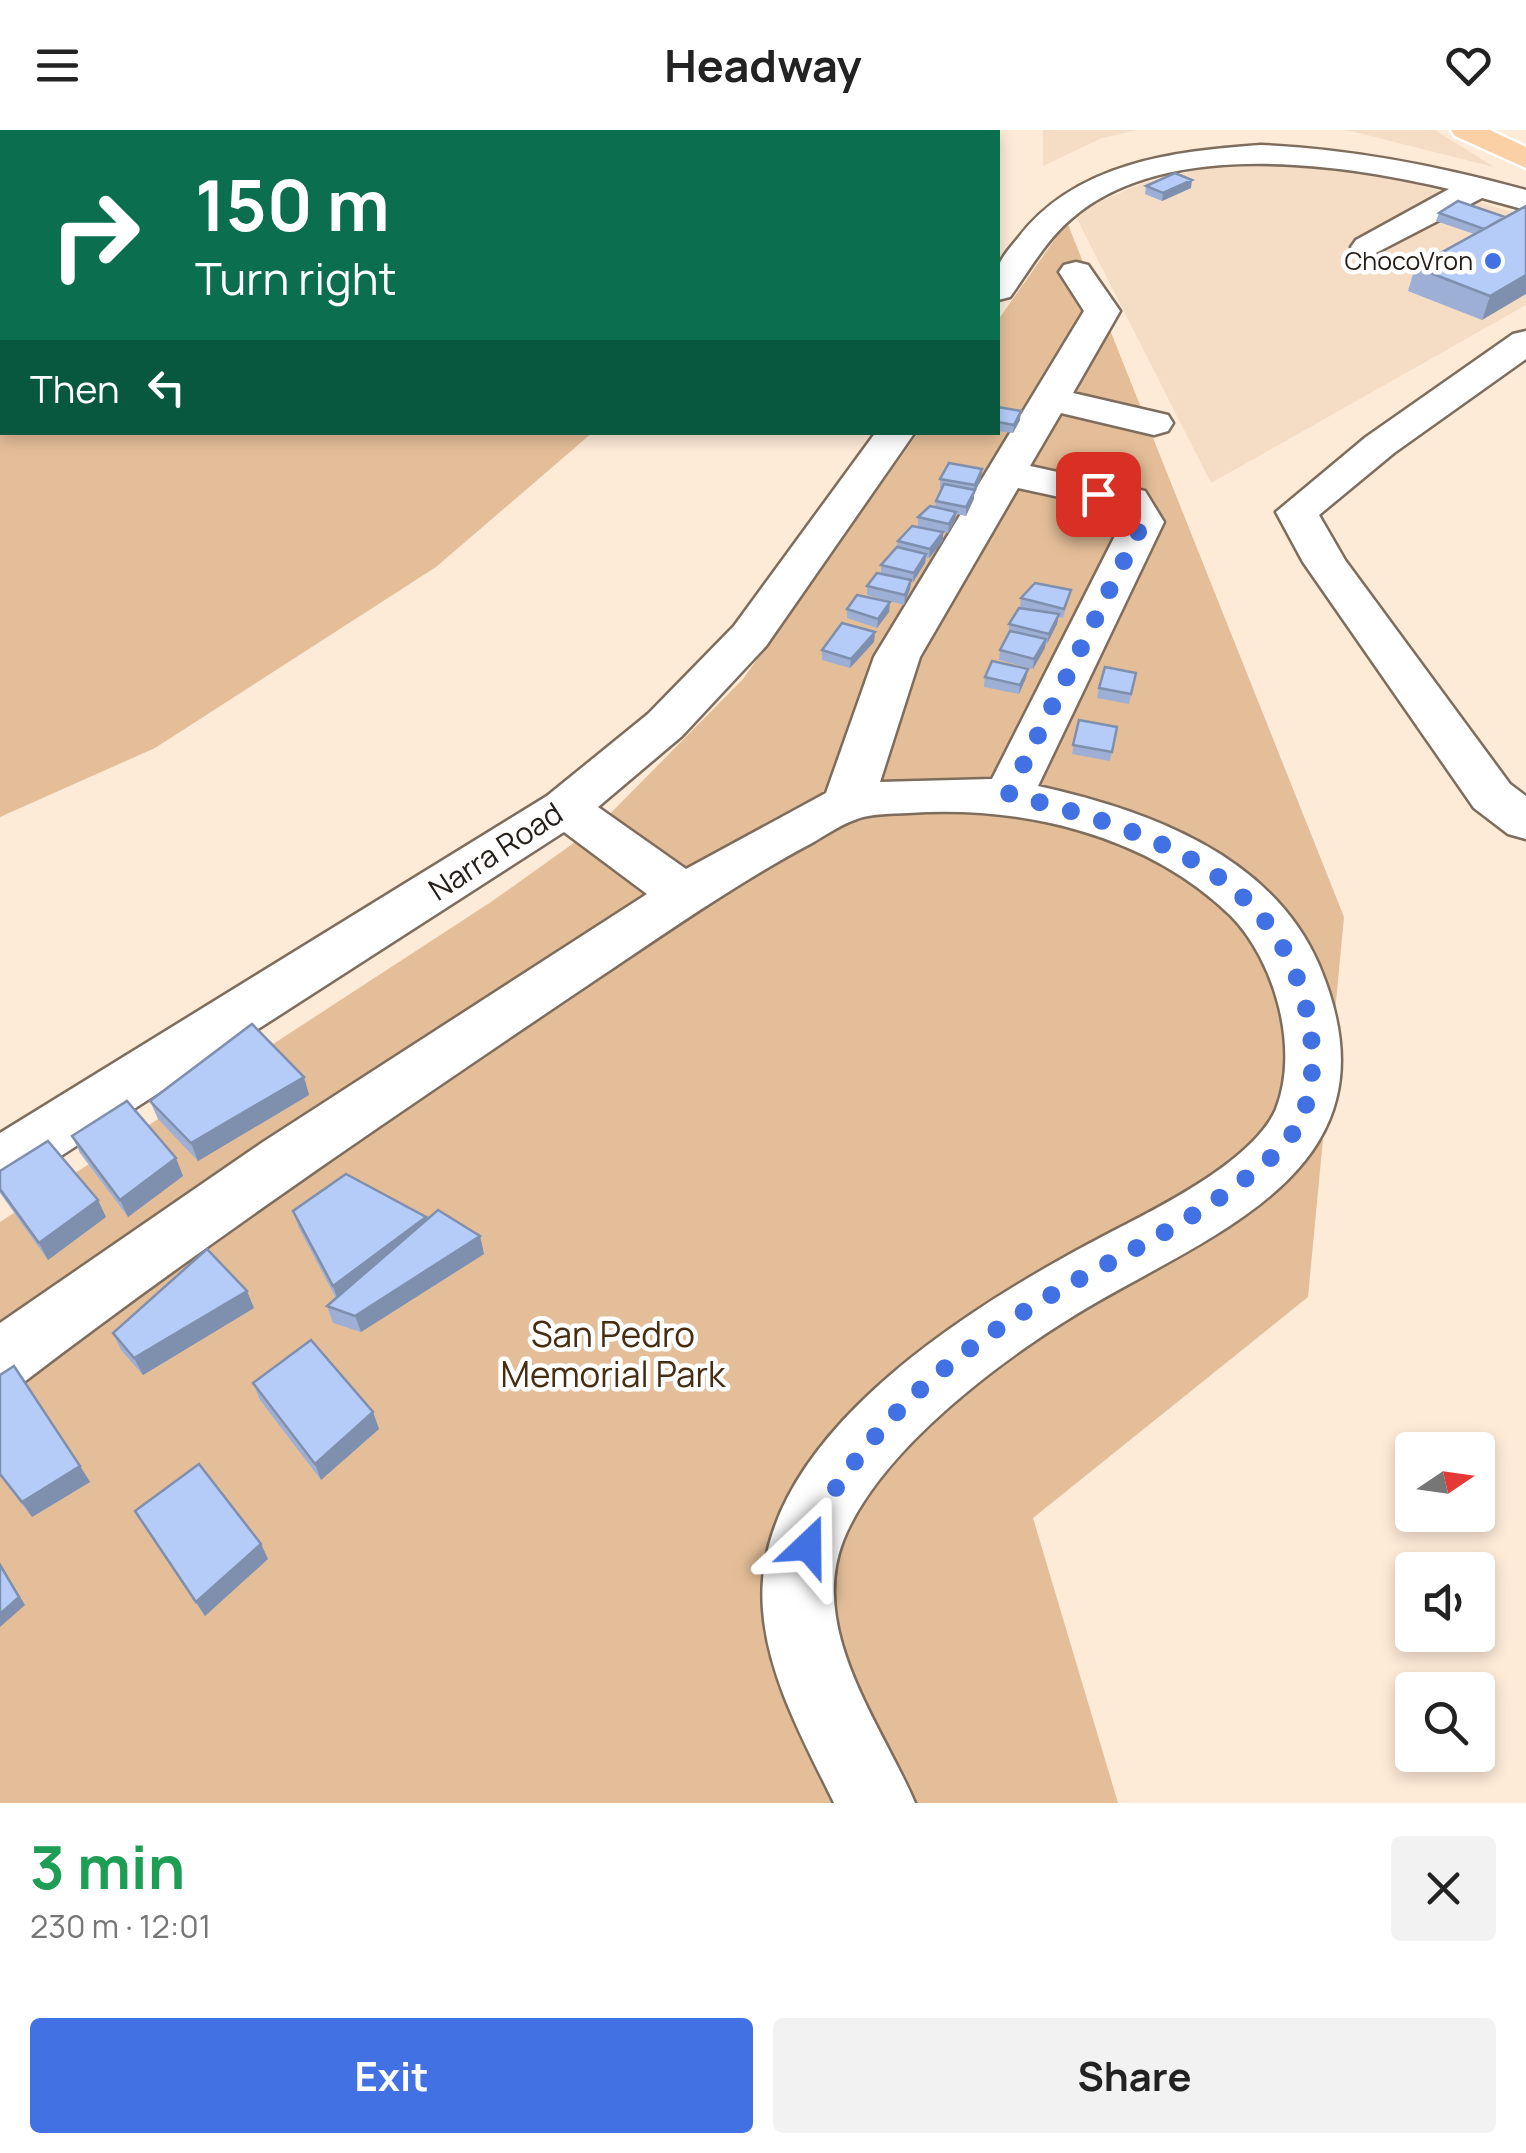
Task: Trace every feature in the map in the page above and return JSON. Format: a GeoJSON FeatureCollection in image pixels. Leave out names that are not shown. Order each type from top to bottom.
{"type":"FeatureCollection","features":[{"type":"Feature","properties":{"kind":"main road"},"geometry":{"type":"LineString","coordinates":[[1466,130],[1526,159]]}},
{"type":"Feature","properties":{"kind":"street"},"geometry":{"type":"LineString","coordinates":[[1000,287],[1033,240],[1061,210],[1134,168],[1191,151],[1241,145],[1330,150],[1379,158],[1526,200]]}},
{"type":"Feature","properties":{"kind":"street"},"geometry":{"type":"LineString","coordinates":[[1368,248],[1478,186]]}},
{"type":"Feature","properties":{"kind":"street"},"geometry":{"type":"LineString","coordinates":[[848,803],[897,657],[1102,311],[1076,272]]}},
{"type":"Feature","properties":{"kind":"street"},"geometry":{"type":"LineString","coordinates":[[1526,342],[1380,445],[1297,512],[1324,562],[1492,796],[1526,822]]}},
{"type":"Feature","properties":{"kind":"street"},"geometry":{"type":"LineString","coordinates":[[1050,398],[1154,423]]}},
{"type":"Feature","properties":{"kind":"street","name":"Narra Road"},"geometry":{"type":"LineString","coordinates":[[0,1164],[566,808],[665,724],[740,647],[784,592],[894,435]]}},
{"type":"Feature","properties":{"kind":"street"},"geometry":{"type":"LineString","coordinates":[[1004,473],[1130,500],[1143,522],[1009,794]]}},
{"type":"Feature","properties":{"kind":"street"},"geometry":{"type":"LineString","coordinates":[[0,1361],[150,1248],[747,854],[848,803],[938,793],[1009,794],[1088,814],[1155,840],[1242,895],[1274,934],[1295,973],[1310,1016],[1313,1058],[1304,1113],[1276,1156],[1182,1226],[1001,1326],[928,1380],[884,1423],[818,1513],[798,1578],[806,1655],[875,1803]]}},
{"type":"Feature","properties":{"kind":"street"},"geometry":{"type":"LineString","coordinates":[[566,808],[685,895]]}},
{"type":"Feature","properties":{"kind":"shaded area"},"geometry":{"type":"Polygon","coordinates":[[[1043,130],[1137,130],[1102,138],[1043,166],[1043,130]]]}},
{"type":"Feature","properties":{"kind":"shaded area"},"geometry":{"type":"Polygon","coordinates":[[[1344,130],[1435,130],[1494,167],[1355,132],[1344,130]]]}},
{"type":"Feature","properties":{"kind":"shaded area"},"geometry":{"type":"Polygon","coordinates":[[[1306,160],[1389,176],[1526,216],[1526,305],[1211,483],[1074,213],[1143,183],[1218,165],[1306,160]]]}},
{"type":"Feature","properties":{"kind":"green space","name":"San Pedro Memorial Park"},"geometry":{"type":"Polygon","coordinates":[[[1067,222],[1344,917],[1308,1297],[1033,1518],[1118,1803],[0,1803],[0,1222],[491,902],[599,825],[743,679],[917,435],[1000,435],[1000,317],[1067,222]]]}},
{"type":"Feature","properties":{"kind":"green space"},"geometry":{"type":"Polygon","coordinates":[[[0,435],[590,435],[436,567],[155,748],[0,817],[0,435]]]}},
{"type":"Feature","properties":{"kind":"building"},"geometry":{"type":"Polygon","coordinates":[[[1175,173],[1192,180],[1163,193],[1146,186],[1175,173]]]}},
{"type":"Feature","properties":{"kind":"building"},"geometry":{"type":"Polygon","coordinates":[[[1458,201],[1505,217],[1484,229],[1439,213],[1458,201]]]}},
{"type":"Feature","properties":{"kind":"building"},"geometry":{"type":"Polygon","coordinates":[[[1526,206],[1526,275],[1490,296],[1415,267],[1526,206]]]}},
{"type":"Feature","properties":{"kind":"building"},"geometry":{"type":"Polygon","coordinates":[[[1000,407],[1021,411],[1014,425],[1000,422],[1000,407]]]}},
{"type":"Feature","properties":{"kind":"building"},"geometry":{"type":"Polygon","coordinates":[[[949,463],[982,469],[975,485],[940,479],[949,463]]]}},
{"type":"Feature","properties":{"kind":"building"},"geometry":{"type":"Polygon","coordinates":[[[944,484],[975,490],[966,507],[936,501],[944,484]]]}},
{"type":"Feature","properties":{"kind":"building"},"geometry":{"type":"Polygon","coordinates":[[[930,506],[956,512],[949,524],[918,517],[930,506]]]}},
{"type":"Feature","properties":{"kind":"building"},"geometry":{"type":"Polygon","coordinates":[[[912,526],[943,532],[930,549],[898,541],[912,526]]]}},
{"type":"Feature","properties":{"kind":"building"},"geometry":{"type":"Polygon","coordinates":[[[897,547],[926,554],[914,573],[881,565],[897,547]]]}},
{"type":"Feature","properties":{"kind":"building"},"geometry":{"type":"Polygon","coordinates":[[[877,573],[911,580],[905,595],[867,586],[877,573]]]}},
{"type":"Feature","properties":{"kind":"building"},"geometry":{"type":"Polygon","coordinates":[[[1035,583],[1071,590],[1064,609],[1021,598],[1035,583]]]}},
{"type":"Feature","properties":{"kind":"building"},"geometry":{"type":"Polygon","coordinates":[[[857,595],[890,602],[878,619],[847,609],[857,595]]]}},
{"type":"Feature","properties":{"kind":"building"},"geometry":{"type":"Polygon","coordinates":[[[1019,608],[1059,614],[1049,634],[1009,624],[1019,608]]]}},
{"type":"Feature","properties":{"kind":"building"},"geometry":{"type":"Polygon","coordinates":[[[842,623],[875,632],[851,659],[822,650],[842,623]]]}},
{"type":"Feature","properties":{"kind":"building"},"geometry":{"type":"Polygon","coordinates":[[[1010,631],[1046,639],[1034,659],[1000,650],[1010,631]]]}},
{"type":"Feature","properties":{"kind":"building"},"geometry":{"type":"Polygon","coordinates":[[[992,661],[1028,669],[1020,685],[985,677],[992,661]]]}},
{"type":"Feature","properties":{"kind":"building"},"geometry":{"type":"Polygon","coordinates":[[[1105,667],[1136,673],[1131,694],[1099,688],[1105,667]]]}},
{"type":"Feature","properties":{"kind":"building"},"geometry":{"type":"Polygon","coordinates":[[[1079,720],[1117,727],[1112,752],[1073,745],[1079,720]]]}},
{"type":"Feature","properties":{"kind":"building"},"geometry":{"type":"Polygon","coordinates":[[[252,1024],[304,1077],[191,1143],[150,1101],[252,1024]]]}},
{"type":"Feature","properties":{"kind":"building"},"geometry":{"type":"Polygon","coordinates":[[[127,1101],[176,1158],[120,1200],[72,1136],[127,1101]]]}},
{"type":"Feature","properties":{"kind":"building"},"geometry":{"type":"Polygon","coordinates":[[[48,1141],[98,1200],[39,1243],[0,1189],[0,1171],[48,1141]]]}},
{"type":"Feature","properties":{"kind":"building"},"geometry":{"type":"Polygon","coordinates":[[[346,1174],[426,1217],[333,1286],[293,1211],[346,1174]]]}},
{"type":"Feature","properties":{"kind":"building"},"geometry":{"type":"Polygon","coordinates":[[[438,1210],[480,1236],[355,1316],[327,1306],[438,1210]]]}},
{"type":"Feature","properties":{"kind":"building"},"geometry":{"type":"Polygon","coordinates":[[[207,1249],[247,1291],[134,1358],[113,1333],[207,1249]]]}},
{"type":"Feature","properties":{"kind":"building"},"geometry":{"type":"Polygon","coordinates":[[[311,1340],[373,1412],[315,1464],[253,1383],[311,1340]]]}},
{"type":"Feature","properties":{"kind":"building"},"geometry":{"type":"Polygon","coordinates":[[[14,1366],[80,1466],[22,1502],[0,1474],[0,1375],[14,1366]]]}},
{"type":"Feature","properties":{"kind":"building"},"geometry":{"type":"Polygon","coordinates":[[[199,1464],[261,1544],[196,1602],[135,1511],[199,1464]]]}},
{"type":"Feature","properties":{"kind":"building"},"geometry":{"type":"Polygon","coordinates":[[[0,1565],[19,1597],[0,1614],[0,1565]]]}},
{"type":"Feature","properties":{"kind":"place","name":"ChocoVron"},"geometry":{"type":"Point","coordinates":[1493,261]}},
{"type":"Feature","properties":{"kind":"route"},"geometry":{"type":"LineString","coordinates":[[808,1546],[818,1513],[851,1466],[884,1423],[928,1380],[1001,1326],[1182,1226],[1276,1156],[1304,1113],[1313,1058],[1310,1016],[1295,973],[1274,934],[1242,895],[1197,863],[1155,840],[1088,814],[1009,794],[1143,522],[1130,500],[1098,494]]}}]}
